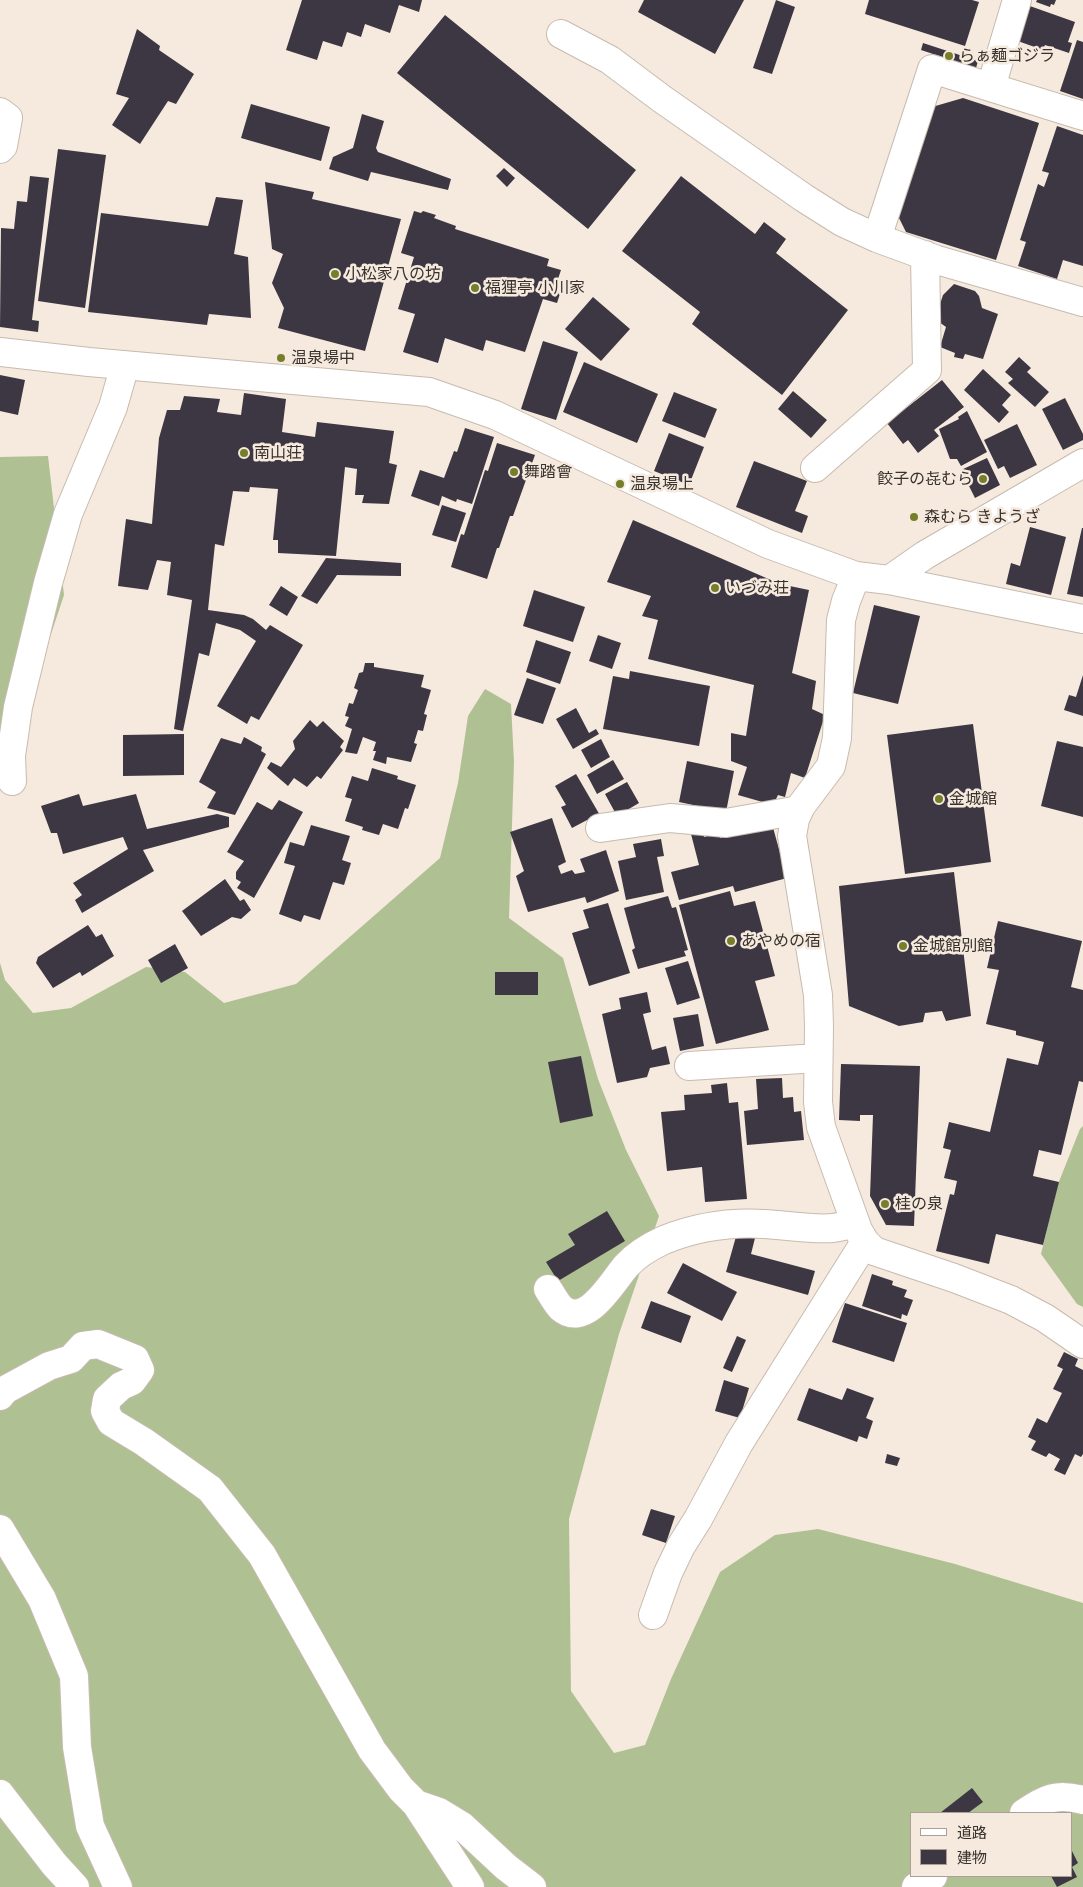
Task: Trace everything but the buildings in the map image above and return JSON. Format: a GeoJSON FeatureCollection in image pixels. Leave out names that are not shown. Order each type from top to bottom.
{"type":"FeatureCollection","features":[{"type":"Feature","properties":{"kind":"street"},"geometry":{"type":"LineString","coordinates":[[991,87],[1017,0]]}},
{"type":"Feature","properties":{"kind":"street"},"geometry":{"type":"LineString","coordinates":[[561,34],[610,60],[662,99],[804,198],[842,222],[878,238],[925,255],[1083,302]]}},
{"type":"Feature","properties":{"kind":"street"},"geometry":{"type":"LineString","coordinates":[[878,238],[932,69],[1083,116]]}},
{"type":"Feature","properties":{"kind":"street"},"geometry":{"type":"LineString","coordinates":[[0,112],[8,118],[3,146],[0,149]]}},
{"type":"Feature","properties":{"kind":"street"},"geometry":{"type":"LineString","coordinates":[[815,468],[927,370],[925,255]]}},
{"type":"Feature","properties":{"kind":"street"},"geometry":{"type":"LineString","coordinates":[[0,352],[429,392],[495,416],[768,544],[856,576],[889,580],[1083,620]]}},
{"type":"Feature","properties":{"kind":"street"},"geometry":{"type":"LineString","coordinates":[[12,781],[11,756],[18,708],[48,583],[68,514],[113,407],[125,365]]}},
{"type":"Feature","properties":{"kind":"street"},"geometry":{"type":"LineString","coordinates":[[889,580],[925,555],[1083,463]]}},
{"type":"Feature","properties":{"kind":"street"},"geometry":{"type":"LineString","coordinates":[[856,576],[846,601],[842,620],[834,754],[831,766],[799,810],[792,836],[801,903],[818,995],[820,1026],[818,1102],[821,1127],[860,1232],[874,1251],[954,1278],[1011,1300],[1045,1318],[1083,1344]]}},
{"type":"Feature","properties":{"kind":"street"},"geometry":{"type":"LineString","coordinates":[[600,828],[670,818],[726,823],[799,810]]}},
{"type":"Feature","properties":{"kind":"street"},"geometry":{"type":"LineString","coordinates":[[689,1066],[818,1058]]}},
{"type":"Feature","properties":{"kind":"street"},"geometry":{"type":"LineString","coordinates":[[548,1289],[560,1307],[569,1313],[577,1314],[586,1311],[598,1302],[634,1258],[662,1241],[682,1233],[727,1224],[832,1228],[860,1232]]}},
{"type":"Feature","properties":{"kind":"street"},"geometry":{"type":"LineString","coordinates":[[653,1615],[668,1573],[681,1546],[860,1232]]}},
{"type":"Feature","properties":{"kind":"street"},"geometry":{"type":"LineString","coordinates":[[0,1396],[5,1390],[49,1366],[71,1359],[83,1346],[98,1344],[135,1359],[140,1370],[132,1381],[121,1386],[107,1399],[105,1411],[111,1422],[144,1442],[210,1490],[262,1556],[372,1750],[401,1790],[416,1804],[470,1887]]}},
{"type":"Feature","properties":{"kind":"street"},"geometry":{"type":"LineString","coordinates":[[0,1529],[42,1599],[74,1676],[77,1747],[90,1826],[118,1887]]}},
{"type":"Feature","properties":{"kind":"street"},"geometry":{"type":"LineString","coordinates":[[0,1794],[54,1864],[75,1887]]}},
{"type":"Feature","properties":{"kind":"street"},"geometry":{"type":"LineString","coordinates":[[1026,1812],[1052,1797],[1069,1796],[1083,1800]]}},
{"type":"Feature","properties":{"kind":"street"},"geometry":{"type":"LineString","coordinates":[[416,1804],[439,1812],[462,1826],[506,1867],[532,1887]]}},
{"type":"Feature","properties":{"kind":"street"},"geometry":{"type":"LineString","coordinates":[[916,1887],[931,1877]]}},
{"type":"Feature","properties":{"kind":"green space"},"geometry":{"type":"Polygon","coordinates":[[[48,456],[64,595],[30,697],[0,756],[0,457],[48,456]]]}},
{"type":"Feature","properties":{"kind":"green space"},"geometry":{"type":"Polygon","coordinates":[[[485,689],[511,704],[514,762],[509,918],[563,958],[598,1079],[626,1150],[659,1216],[619,1334],[569,1519],[571,1691],[614,1753],[645,1745],[671,1679],[720,1572],[775,1535],[818,1529],[955,1564],[1083,1603],[1083,1887],[0,1887],[0,963],[5,980],[33,1013],[71,1008],[146,967],[185,972],[224,1003],[296,984],[440,858],[458,783],[468,716],[485,689]]]}},
{"type":"Feature","properties":{"kind":"green space"},"geometry":{"type":"Polygon","coordinates":[[[1083,1126],[1083,1307],[1077,1304],[1041,1254],[1058,1184],[1080,1129],[1083,1126]]]}},
{"type":"Feature","properties":{"kind":"place","name":"らぁ麺ゴジラ"},"geometry":{"type":"Point","coordinates":[949,56]}},
{"type":"Feature","properties":{"kind":"place","name":"小松家八の坊"},"geometry":{"type":"Point","coordinates":[335,274]}},
{"type":"Feature","properties":{"kind":"place","name":"福狸亭 小川家"},"geometry":{"type":"Point","coordinates":[475,288]}},
{"type":"Feature","properties":{"kind":"place","name":"温泉場中"},"geometry":{"type":"Point","coordinates":[281,358]}},
{"type":"Feature","properties":{"kind":"place","name":"南山荘"},"geometry":{"type":"Point","coordinates":[244,453]}},
{"type":"Feature","properties":{"kind":"place","name":"舞踏會"},"geometry":{"type":"Point","coordinates":[514,472]}},
{"type":"Feature","properties":{"kind":"place","name":"餃子の㐂むら"},"geometry":{"type":"Point","coordinates":[983,479]}},
{"type":"Feature","properties":{"kind":"place","name":"温泉場上"},"geometry":{"type":"Point","coordinates":[620,484]}},
{"type":"Feature","properties":{"kind":"place","name":"森むら きようざ"},"geometry":{"type":"Point","coordinates":[914,517]}},
{"type":"Feature","properties":{"kind":"place","name":"いづみ荘"},"geometry":{"type":"Point","coordinates":[715,588]}},
{"type":"Feature","properties":{"kind":"place","name":"金城館"},"geometry":{"type":"Point","coordinates":[939,799]}},
{"type":"Feature","properties":{"kind":"place","name":"あやめの宿"},"geometry":{"type":"Point","coordinates":[731,941]}},
{"type":"Feature","properties":{"kind":"place","name":"金城館別館"},"geometry":{"type":"Point","coordinates":[903,946]}},
{"type":"Feature","properties":{"kind":"place","name":"桂の泉"},"geometry":{"type":"Point","coordinates":[885,1204]}}]}
